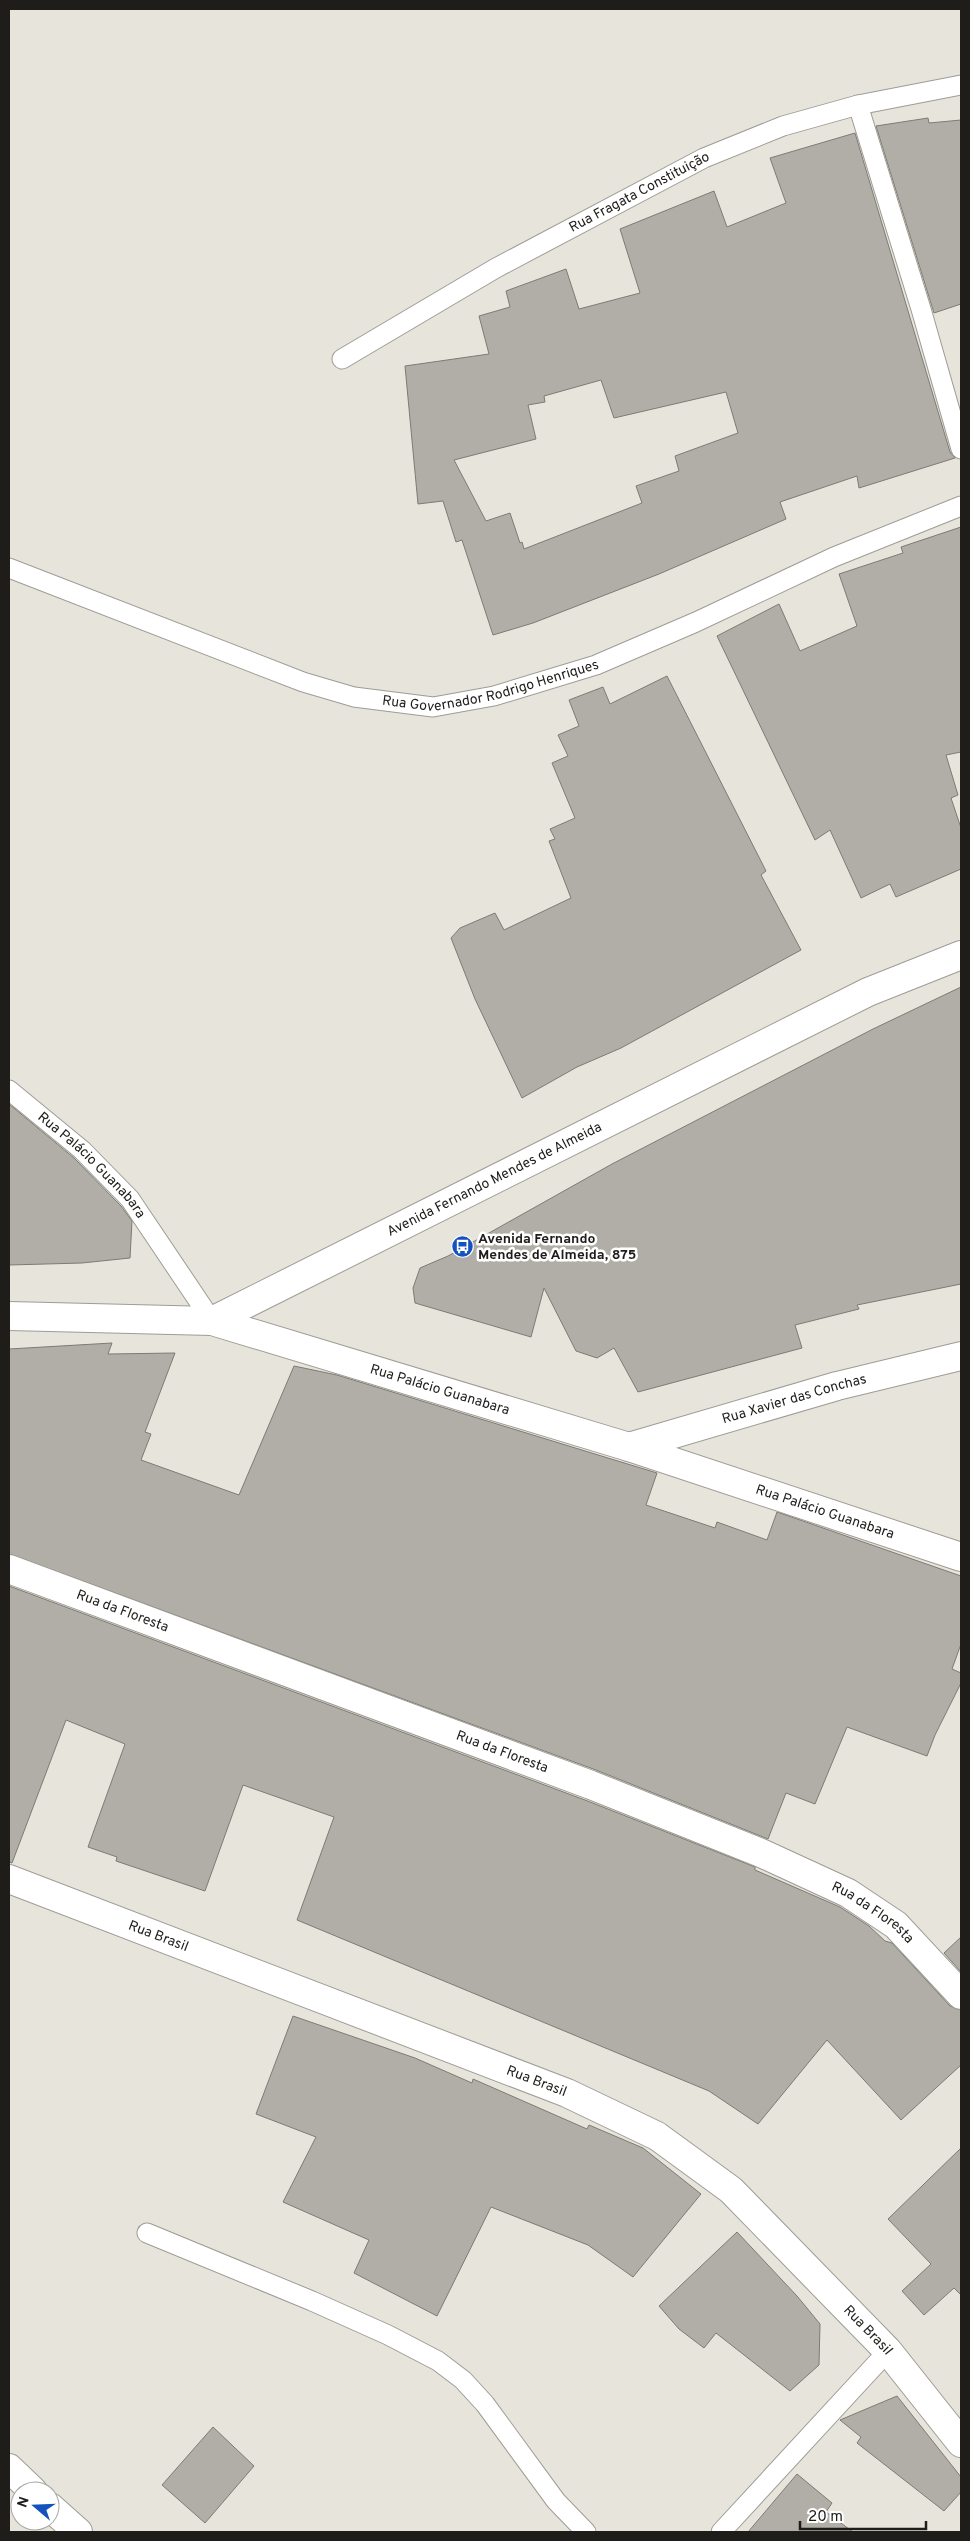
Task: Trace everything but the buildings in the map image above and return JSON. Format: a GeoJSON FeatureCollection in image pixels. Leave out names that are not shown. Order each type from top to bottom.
{"type":"FeatureCollection","features":[{"type":"Feature","properties":{"kind":"street","name":"Avenida Fernando Mendes de Almeida"},"geometry":{"type":"LineString","coordinates":[[9,1316],[212,1321],[596,1130],[851,1000],[961,955]]}},
{"type":"Feature","properties":{"kind":"street","name":"Rua Palácio Guanabara"},"geometry":{"type":"LineString","coordinates":[[212,1321],[629,1447],[961,1557]]}},
{"type":"Feature","properties":{"kind":"street","name":"Rua Xavier das Conchas"},"geometry":{"type":"LineString","coordinates":[[629,1447],[837,1386],[961,1356]]}},
{"type":"Feature","properties":{"kind":"street","name":"Rua da Floresta"},"geometry":{"type":"LineString","coordinates":[[9,1569],[563,1774],[761,1853],[848,1893],[896,1925],[961,1995]]}},
{"type":"Feature","properties":{"kind":"street","name":"Rua Brasil"},"geometry":{"type":"LineString","coordinates":[[9,1879],[566,2093],[657,2136],[730,2190],[888,2351],[961,2443]]}},
{"type":"Feature","properties":{"kind":"street"},"geometry":{"type":"LineString","coordinates":[[9,2468],[23,2481]]}},
{"type":"Feature","properties":{"kind":"street"},"geometry":{"type":"LineString","coordinates":[[60,2516],[78,2532]]}},
{"type":"Feature","properties":{"kind":"lane","name":"Rua Fragata Constituição"},"geometry":{"type":"LineString","coordinates":[[342,359],[496,268],[704,158],[783,126],[858,105],[961,85]]}},
{"type":"Feature","properties":{"kind":"lane"},"geometry":{"type":"LineString","coordinates":[[858,105],[922,309],[961,449]]}},
{"type":"Feature","properties":{"kind":"lane","name":"Rua Governador Rodrigo Henriques"},"geometry":{"type":"LineString","coordinates":[[9,568],[303,682],[354,697],[433,707],[494,696],[596,665],[696,622],[834,557],[961,506]]}},
{"type":"Feature","properties":{"kind":"lane","name":"Rua Palácio Guanabara"},"geometry":{"type":"LineString","coordinates":[[9,1090],[82,1150],[130,1199],[212,1321]]}},
{"type":"Feature","properties":{"kind":"lane"},"geometry":{"type":"LineString","coordinates":[[147,2233],[312,2301],[388,2335],[438,2361],[463,2380],[485,2404],[556,2501],[586,2532]]}},
{"type":"Feature","properties":{"kind":"lane"},"geometry":{"type":"LineString","coordinates":[[721,2532],[888,2351]]}},
{"type":"Feature","properties":{"kind":"place","name":"Avenida Fernando Mendes de Almeida, 875"},"geometry":{"type":"Point","coordinates":[462,1247]}}]}
